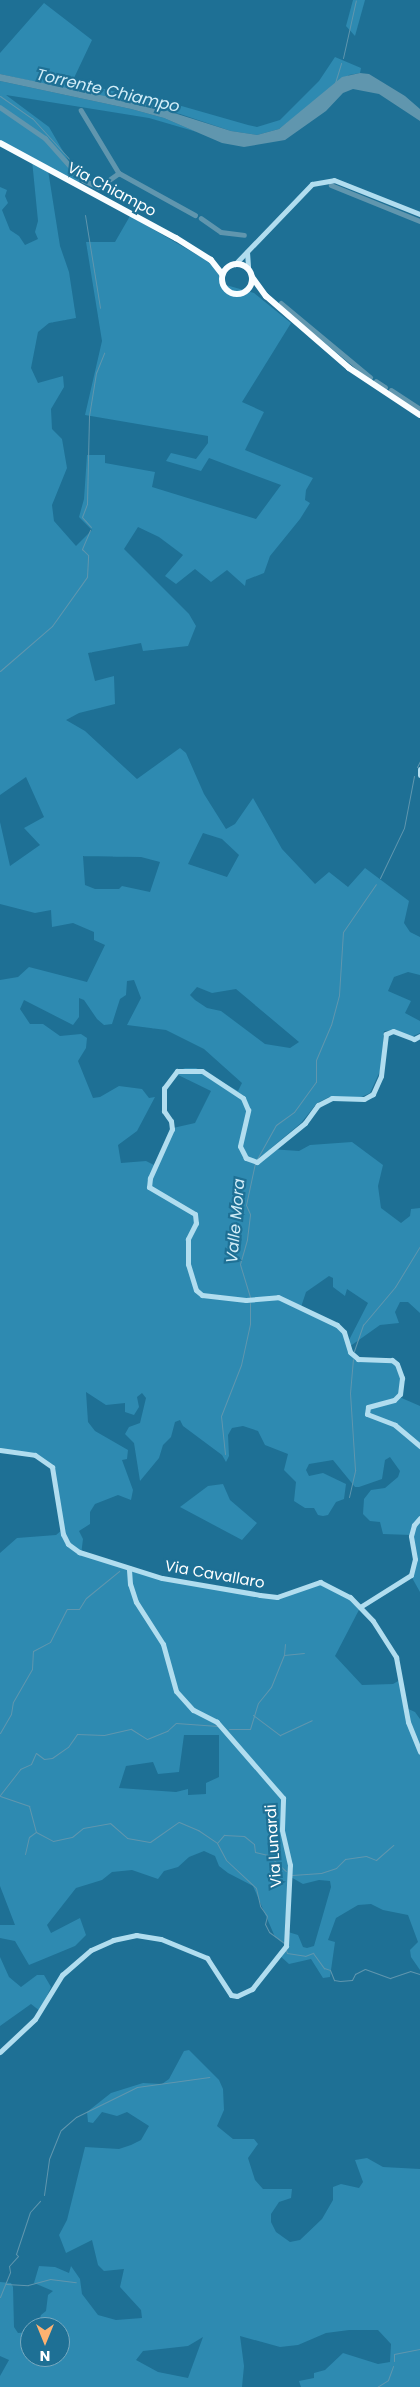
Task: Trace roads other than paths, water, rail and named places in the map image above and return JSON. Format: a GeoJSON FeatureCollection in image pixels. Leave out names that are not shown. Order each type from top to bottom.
{"type":"FeatureCollection","features":[{"type":"Feature","properties":{"kind":"main road","name":"Via Chiampo"},"geometry":{"type":"LineString","coordinates":[[0,143],[164,231],[211,260]]}},
{"type":"Feature","properties":{"kind":"main road"},"geometry":{"type":"LineString","coordinates":[[211,260],[248,268],[252,277],[266,296],[368,381],[420,415]]}},
{"type":"Feature","properties":{"kind":"main road"},"geometry":{"type":"LineString","coordinates":[[211,260],[222,274],[223,285],[230,293],[246,292],[266,296]]}},
{"type":"Feature","properties":{"kind":"main road"},"geometry":{"type":"LineString","coordinates":[[222,274],[234,264]]}},
{"type":"Feature","properties":{"kind":"main road"},"geometry":{"type":"LineString","coordinates":[[246,292],[252,277]]}},
{"type":"Feature","properties":{"kind":"street"},"geometry":{"type":"LineString","coordinates":[[234,264],[300,194],[312,184],[323,181],[352,186],[420,214]]}},
{"type":"Feature","properties":{"kind":"street"},"geometry":{"type":"LineString","coordinates":[[248,249],[248,268]]}},
{"type":"Feature","properties":{"kind":"street"},"geometry":{"type":"LineString","coordinates":[[420,769],[420,776]]}},
{"type":"Feature","properties":{"kind":"street"},"geometry":{"type":"LineString","coordinates":[[420,1036],[414,1040],[393,1031],[386,1034],[381,1076],[373,1094],[364,1099],[332,1098],[318,1105],[305,1123],[257,1162],[246,1158],[240,1146],[248,1110],[243,1098],[202,1071],[177,1071],[164,1088],[164,1111],[173,1125],[150,1178],[149,1187],[156,1193],[196,1214],[196,1222],[188,1239],[188,1264],[196,1290],[202,1295],[246,1300],[278,1297],[337,1325],[344,1332],[350,1352],[358,1359],[392,1360],[400,1370],[400,1394],[394,1400],[368,1407],[367,1414],[396,1425],[420,1446]]}},
{"type":"Feature","properties":{"kind":"street","name":"Via Cavallaro"},"geometry":{"type":"LineString","coordinates":[[0,1450],[35,1455],[52,1467],[68,1544],[79,1552],[162,1578],[277,1597],[320,1582],[344,1593],[373,1621],[396,1657],[408,1722],[420,1752]]}},
{"type":"Feature","properties":{"kind":"street"},"geometry":{"type":"LineString","coordinates":[[360,1608],[411,1575],[415,1559],[411,1536],[414,1525],[420,1518]]}},
{"type":"Feature","properties":{"kind":"street","name":"Via Lunardi"},"geometry":{"type":"LineString","coordinates":[[0,2052],[34,2019],[62,1975],[92,1950],[113,1940],[136,1935],[161,1939],[207,1958],[231,1995],[237,1996],[252,1989],[286,1946],[290,1865],[282,1834],[283,1798],[217,1722],[193,1710],[176,1691],[163,1644],[136,1602],[129,1568]]}},
{"type":"Feature","properties":{"kind":"waterway"},"geometry":{"type":"LineString","coordinates":[[343,58],[356,0]]}},
{"type":"Feature","properties":{"kind":"waterway"},"geometry":{"type":"LineString","coordinates":[[335,83],[341,63]]}},
{"type":"Feature","properties":{"kind":"waterway"},"geometry":{"type":"LineString","coordinates":[[0,96],[32,118],[82,173],[82,182]]}},
{"type":"Feature","properties":{"kind":"waterway"},"geometry":{"type":"LineString","coordinates":[[0,107],[45,138],[79,176]]}},
{"type":"Feature","properties":{"kind":"waterway"},"geometry":{"type":"LineString","coordinates":[[81,110],[119,173]]}},
{"type":"Feature","properties":{"kind":"waterway"},"geometry":{"type":"LineString","coordinates":[[83,180],[99,187],[119,173],[195,215]]}},
{"type":"Feature","properties":{"kind":"waterway"},"geometry":{"type":"LineString","coordinates":[[331,185],[420,221]]}},
{"type":"Feature","properties":{"kind":"waterway"},"geometry":{"type":"LineString","coordinates":[[85,215],[100,308]]}},
{"type":"Feature","properties":{"kind":"waterway"},"geometry":{"type":"LineString","coordinates":[[201,218],[221,232],[244,235]]}},
{"type":"Feature","properties":{"kind":"waterway"},"geometry":{"type":"LineString","coordinates":[[281,303],[370,377]]}},
{"type":"Feature","properties":{"kind":"waterway"},"geometry":{"type":"LineString","coordinates":[[91,527],[82,517],[87,504],[89,416],[96,373],[104,353]]}},
{"type":"Feature","properties":{"kind":"waterway"},"geometry":{"type":"LineString","coordinates":[[376,381],[385,387]]}},
{"type":"Feature","properties":{"kind":"waterway"},"geometry":{"type":"LineString","coordinates":[[391,390],[420,409]]}},
{"type":"Feature","properties":{"kind":"waterway"},"geometry":{"type":"LineString","coordinates":[[0,671],[52,626],[87,577],[88,555],[82,549],[90,530]]}},
{"type":"Feature","properties":{"kind":"waterway","name":"Valle Mora"},"geometry":{"type":"LineString","coordinates":[[417,767],[420,761]]}},
{"type":"Feature","properties":{"kind":"waterway","name":"Valle Mora"},"geometry":{"type":"LineString","coordinates":[[380,878],[404,828],[414,776]]}},
{"type":"Feature","properties":{"kind":"waterway","name":"Valle Mora"},"geometry":{"type":"LineString","coordinates":[[257,1159],[276,1125],[294,1112],[316,1082],[316,1060],[331,1025],[339,995],[343,932],[376,884]]}},
{"type":"Feature","properties":{"kind":"waterway","name":"Valle Mora"},"geometry":{"type":"LineString","coordinates":[[250,1297],[240,1264],[247,1239],[250,1214],[246,1205],[255,1163]]}},
{"type":"Feature","properties":{"kind":"waterway"},"geometry":{"type":"LineString","coordinates":[[354,1351],[363,1325],[395,1287],[420,1246]]}},
{"type":"Feature","properties":{"kind":"waterway","name":"Valle Mora"},"geometry":{"type":"LineString","coordinates":[[225,1454],[221,1416],[241,1365],[250,1324],[250,1303]]}},
{"type":"Feature","properties":{"kind":"waterway"},"geometry":{"type":"LineString","coordinates":[[349,1497],[355,1470],[350,1393],[353,1359]]}},
{"type":"Feature","properties":{"kind":"waterway"},"geometry":{"type":"LineString","coordinates":[[0,1733],[11,1714],[13,1702],[32,1669],[33,1651],[50,1642],[67,1609],[79,1609],[86,1598],[119,1571]]}},
{"type":"Feature","properties":{"kind":"waterway"},"geometry":{"type":"LineString","coordinates":[[284,1655],[285,1644]]}},
{"type":"Feature","properties":{"kind":"waterway"},"geometry":{"type":"LineString","coordinates":[[229,1729],[250,1729],[258,1703],[271,1687],[284,1655],[304,1653]]}},
{"type":"Feature","properties":{"kind":"waterway"},"geometry":{"type":"LineString","coordinates":[[253,1715],[280,1735],[312,1720]]}},
{"type":"Feature","properties":{"kind":"waterway"},"geometry":{"type":"LineString","coordinates":[[0,1795],[20,1769],[31,1764],[36,1753],[44,1759],[52,1758],[68,1747],[77,1734],[104,1735],[131,1729],[147,1739],[167,1731],[176,1723],[218,1726]]}},
{"type":"Feature","properties":{"kind":"waterway"},"geometry":{"type":"LineString","coordinates":[[0,1796],[29,1806],[36,1832],[53,1841],[72,1837],[83,1828],[110,1823],[127,1838],[150,1842],[179,1822],[198,1830],[217,1843],[224,1835],[244,1836],[254,1844],[255,1852],[268,1855],[286,1871]]}},
{"type":"Feature","properties":{"kind":"waterway"},"geometry":{"type":"LineString","coordinates":[[25,1854],[29,1837],[36,1832]]}},
{"type":"Feature","properties":{"kind":"waterway"},"geometry":{"type":"LineString","coordinates":[[217,1843],[226,1860],[256,1888],[260,1906],[267,1916],[265,1924],[269,1932],[284,1943]]}},
{"type":"Feature","properties":{"kind":"waterway"},"geometry":{"type":"LineString","coordinates":[[292,1875],[321,1873],[336,1868],[345,1859],[366,1856],[376,1860],[393,1845]]}},
{"type":"Feature","properties":{"kind":"waterway"},"geometry":{"type":"LineString","coordinates":[[286,1950],[287,1953],[305,1956],[313,1953],[324,1968],[330,1970],[334,1980],[352,1980],[355,1974],[365,1969],[390,1978],[410,1971],[420,1974]]}},
{"type":"Feature","properties":{"kind":"waterway"},"geometry":{"type":"LineString","coordinates":[[44,2195],[49,2159],[61,2130],[76,2117],[137,2087],[209,2077]]}},
{"type":"Feature","properties":{"kind":"waterway"},"geometry":{"type":"LineString","coordinates":[[0,2297],[10,2272],[9,2266],[18,2256],[16,2254],[30,2212],[40,2201]]}},
{"type":"Feature","properties":{"kind":"waterway"},"geometry":{"type":"LineString","coordinates":[[6,2284],[28,2285],[50,2279],[76,2282]]}},
{"type":"Feature","properties":{"kind":"waterway"},"geometry":{"type":"LineString","coordinates":[[394,2361],[394,2354],[420,2349]]}},
{"type":"Feature","properties":{"kind":"waterway"},"geometry":{"type":"LineString","coordinates":[[377,2387],[388,2380],[393,2366]]}},
{"type":"Feature","properties":{"kind":"water label","name":"Torrente Chiampo"},"geometry":{"type":"Point","coordinates":[108,91]}}]}
